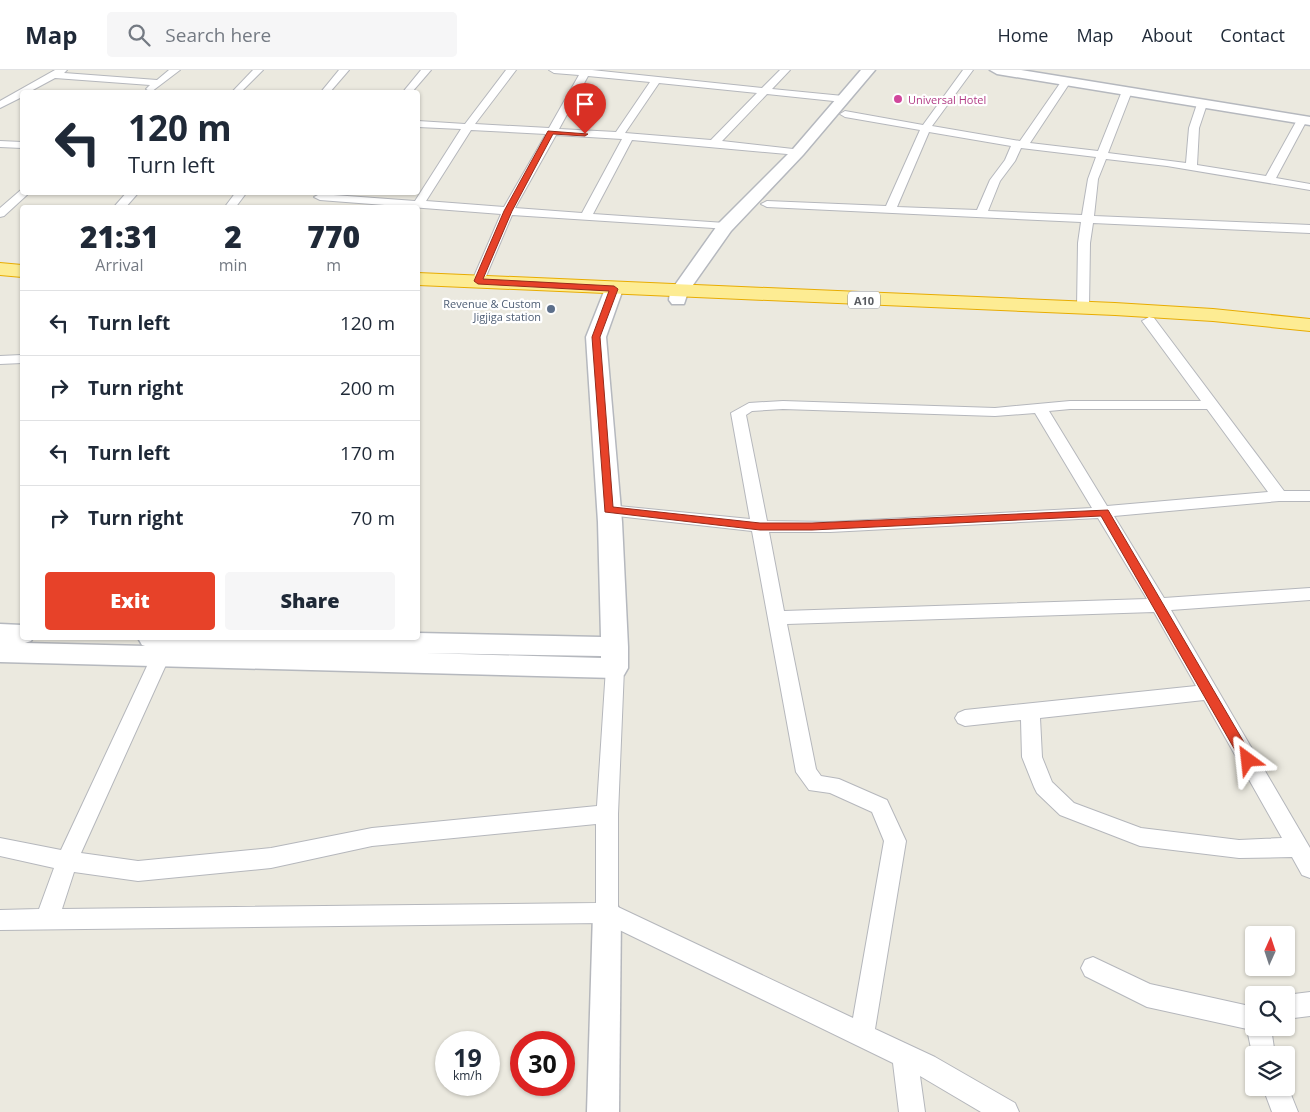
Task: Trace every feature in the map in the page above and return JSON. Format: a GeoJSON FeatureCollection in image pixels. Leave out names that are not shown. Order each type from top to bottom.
{"type":"FeatureCollection","features":[{"type":"Feature","properties":{"kind":"highway"},"geometry":{"type":"LineString","coordinates":[[0,260],[20,260]]}},
{"type":"Feature","properties":{"kind":"highway"},"geometry":{"type":"LineString","coordinates":[[0,269],[20,270]]}},
{"type":"Feature","properties":{"kind":"highway","name":"A10"},"geometry":{"type":"LineString","coordinates":[[420,279],[478,281],[612,294]]}},
{"type":"Feature","properties":{"kind":"highway","name":"A10"},"geometry":{"type":"LineString","coordinates":[[420,290],[1083,308],[1219,316],[1310,325]]}},
{"type":"Feature","properties":{"kind":"highway","name":"A10"},"geometry":{"type":"LineString","coordinates":[[688,297],[1149,321],[1310,335]]}},
{"type":"Feature","properties":{"kind":"main road"},"geometry":{"type":"LineString","coordinates":[[748,226],[844,106],[868,70]]}},
{"type":"Feature","properties":{"kind":"main road"},"geometry":{"type":"LineString","coordinates":[[688,297],[725,227],[881,70]]}},
{"type":"Feature","properties":{"kind":"main road"},"geometry":{"type":"LineString","coordinates":[[997,70],[1306,121]]}},
{"type":"Feature","properties":{"kind":"main road"},"geometry":{"type":"LineString","coordinates":[[688,297],[730,248]]}},
{"type":"Feature","properties":{"kind":"main road"},"geometry":{"type":"LineString","coordinates":[[0,652],[156,647],[615,657],[608,510],[596,337],[612,294]]}},
{"type":"Feature","properties":{"kind":"main road"},"geometry":{"type":"LineString","coordinates":[[0,634],[20,634]]}},
{"type":"Feature","properties":{"kind":"street"},"geometry":{"type":"LineString","coordinates":[[149,90],[175,70]]}},
{"type":"Feature","properties":{"kind":"street"},"geometry":{"type":"LineString","coordinates":[[238,90],[258,70]]}},
{"type":"Feature","properties":{"kind":"street"},"geometry":{"type":"LineString","coordinates":[[327,90],[344,70]]}},
{"type":"Feature","properties":{"kind":"street"},"geometry":{"type":"LineString","coordinates":[[409,90],[426,70]]}},
{"type":"Feature","properties":{"kind":"street"},"geometry":{"type":"LineString","coordinates":[[419,204],[468,127],[511,70]]}},
{"type":"Feature","properties":{"kind":"street"},"geometry":{"type":"LineString","coordinates":[[554,70],[587,71],[767,91],[844,106],[925,129],[1191,167],[1310,187]]}},
{"type":"Feature","properties":{"kind":"street"},"geometry":{"type":"LineString","coordinates":[[715,142],[767,91],[785,70]]}},
{"type":"Feature","properties":{"kind":"street"},"geometry":{"type":"LineString","coordinates":[[890,210],[925,129],[968,70]]}},
{"type":"Feature","properties":{"kind":"street"},"geometry":{"type":"LineString","coordinates":[[478,281],[508,211],[550,132],[587,71]]}},
{"type":"Feature","properties":{"kind":"street"},"geometry":{"type":"LineString","coordinates":[[28,90],[59,72],[158,83]]}},
{"type":"Feature","properties":{"kind":"street"},"geometry":{"type":"LineString","coordinates":[[587,215],[624,135],[656,79]]}},
{"type":"Feature","properties":{"kind":"street"},"geometry":{"type":"LineString","coordinates":[[981,214],[995,180],[1066,81]]}},
{"type":"Feature","properties":{"kind":"street"},"geometry":{"type":"LineString","coordinates":[[1083,308],[1084,243],[1093,179],[1126,91]]}},
{"type":"Feature","properties":{"kind":"street"},"geometry":{"type":"LineString","coordinates":[[0,105],[20,95]]}},
{"type":"Feature","properties":{"kind":"street"},"geometry":{"type":"LineString","coordinates":[[1191,167],[1194,128],[1202,104]]}},
{"type":"Feature","properties":{"kind":"street"},"geometry":{"type":"LineString","coordinates":[[1270,180],[1306,121]]}},
{"type":"Feature","properties":{"kind":"street"},"geometry":{"type":"LineString","coordinates":[[420,124],[624,135],[715,142],[798,152]]}},
{"type":"Feature","properties":{"kind":"street"},"geometry":{"type":"LineString","coordinates":[[0,144],[20,146]]}},
{"type":"Feature","properties":{"kind":"street"},"geometry":{"type":"LineString","coordinates":[[0,214],[21,195]]}},
{"type":"Feature","properties":{"kind":"street"},"geometry":{"type":"LineString","coordinates":[[121,205],[131,195]]}},
{"type":"Feature","properties":{"kind":"street"},"geometry":{"type":"LineString","coordinates":[[231,205],[240,195]]}},
{"type":"Feature","properties":{"kind":"street"},"geometry":{"type":"LineString","coordinates":[[322,195],[725,227]]}},
{"type":"Feature","properties":{"kind":"street"},"geometry":{"type":"LineString","coordinates":[[767,204],[1310,229]]}},
{"type":"Feature","properties":{"kind":"street"},"geometry":{"type":"LineString","coordinates":[[1149,321],[1279,496]]}},
{"type":"Feature","properties":{"kind":"street"},"geometry":{"type":"LineString","coordinates":[[0,360],[20,359]]}},
{"type":"Feature","properties":{"kind":"street"},"geometry":{"type":"LineString","coordinates":[[862,1035],[895,841],[880,806],[832,785],[816,784],[806,772],[738,413],[749,407],[783,405],[995,412],[1112,404],[1211,405]]}},
{"type":"Feature","properties":{"kind":"street"},"geometry":{"type":"LineString","coordinates":[[1040,408],[1159,605],[1305,858]]}},
{"type":"Feature","properties":{"kind":"street"},"geometry":{"type":"LineString","coordinates":[[608,510],[760,526],[830,527],[1104,512],[1279,496],[1310,496]]}},
{"type":"Feature","properties":{"kind":"street"},"geometry":{"type":"LineString","coordinates":[[778,618],[1159,605],[1310,594]]}},
{"type":"Feature","properties":{"kind":"street"},"geometry":{"type":"LineString","coordinates":[[47,920],[66,861],[156,647]]}},
{"type":"Feature","properties":{"kind":"street"},"geometry":{"type":"LineString","coordinates":[[603,1112],[607,814],[615,657]]}},
{"type":"Feature","properties":{"kind":"street"},"geometry":{"type":"LineString","coordinates":[[965,718],[1208,692]]}},
{"type":"Feature","properties":{"kind":"street"},"geometry":{"type":"LineString","coordinates":[[1030,711],[1032,757],[1044,787],[1067,809],[1140,838],[1305,858]]}},
{"type":"Feature","properties":{"kind":"street"},"geometry":{"type":"LineString","coordinates":[[0,847],[66,861],[138,871],[271,858],[372,837],[499,822],[607,814]]}},
{"type":"Feature","properties":{"kind":"street"},"geometry":{"type":"LineString","coordinates":[[0,920],[607,913],[904,1055],[1006,1112]]}},
{"type":"Feature","properties":{"kind":"street"},"geometry":{"type":"LineString","coordinates":[[1093,968],[1147,995],[1245,1017]]}},
{"type":"Feature","properties":{"kind":"street"},"geometry":{"type":"LineString","coordinates":[[1295,1006],[1310,1004]]}},
{"type":"Feature","properties":{"kind":"street"},"geometry":{"type":"LineString","coordinates":[[904,1055],[912,1112]]}},
{"type":"Feature","properties":{"kind":"street"},"geometry":{"type":"LineString","coordinates":[[1279,1096],[1285,1112]]}},
{"type":"Feature","properties":{"kind":"place","name":"Universal Hotel"},"geometry":{"type":"Point","coordinates":[898,99]}},
{"type":"Feature","properties":{"kind":"place","name":"Revenue & Custom Jigjiga station"},"geometry":{"type":"Point","coordinates":[551,309]}},
{"type":"Feature","properties":{"kind":"route"},"geometry":{"type":"LineString","coordinates":[[585,134],[550,132],[508,211],[478,281],[614,289],[596,337],[608,510],[760,526],[812,527],[1104,512],[1248,760]]}}]}
